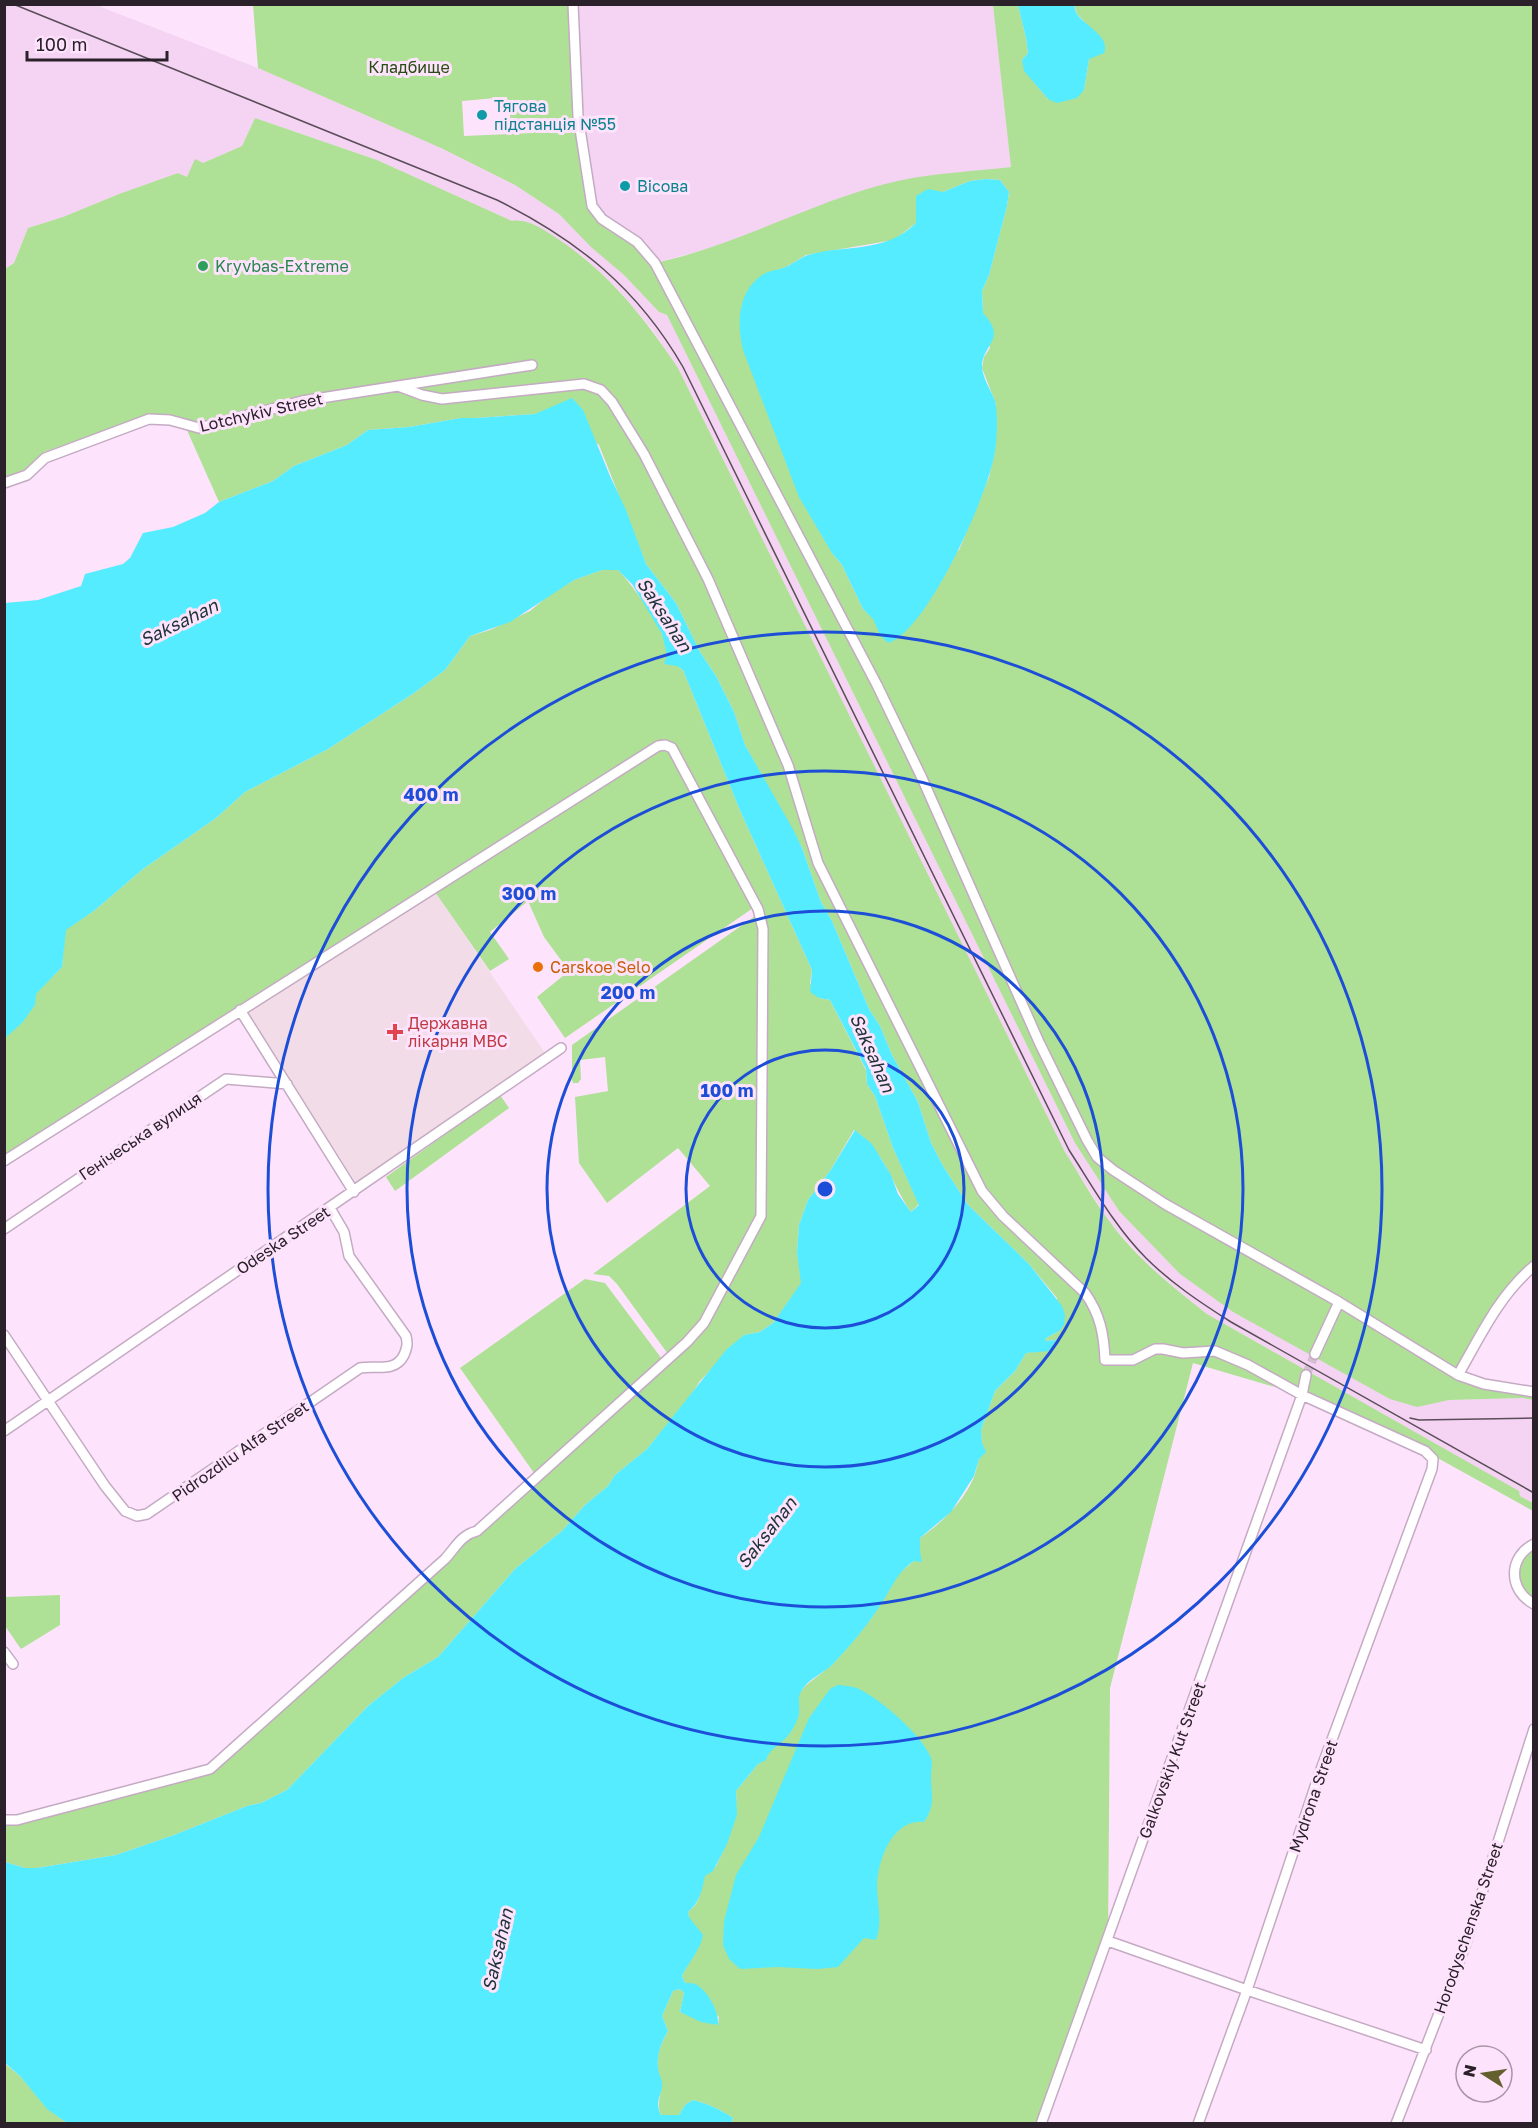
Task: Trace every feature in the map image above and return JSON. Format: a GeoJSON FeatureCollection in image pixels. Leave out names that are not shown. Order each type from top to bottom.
{"type":"FeatureCollection","features":[{"type":"Feature","properties":{"kind":"street"},"geometry":{"type":"LineString","coordinates":[[573,4],[578,116],[592,206],[602,219],[637,242],[655,263],[877,685],[1039,1042],[1086,1140],[1097,1157],[1165,1204],[1339,1302],[1458,1375],[1484,1384],[1533,1392]]}},
{"type":"Feature","properties":{"kind":"street","name":"Lotchykiv Street"},"geometry":{"type":"LineString","coordinates":[[4,483],[27,475],[45,458],[149,419],[170,420],[199,428],[302,401],[532,365]]}},
{"type":"Feature","properties":{"kind":"street"},"geometry":{"type":"LineString","coordinates":[[398,386],[422,395],[442,399],[584,384],[601,390],[612,402],[644,454],[708,579],[788,765],[818,863],[982,1191],[1003,1216],[1091,1301],[1100,1321],[1105,1360],[1132,1359],[1155,1349],[1183,1353],[1215,1351],[1248,1365],[1302,1395]]}},
{"type":"Feature","properties":{"kind":"street"},"geometry":{"type":"LineString","coordinates":[[4,1161],[658,746],[665,745],[672,748],[758,909],[763,928],[761,1216],[704,1323],[687,1342],[477,1531],[468,1533],[460,1539],[445,1560],[210,1769],[17,1820],[4,1820]]}},
{"type":"Feature","properties":{"kind":"street"},"geometry":{"type":"LineString","coordinates":[[240,1010],[354,1192]]}},
{"type":"Feature","properties":{"kind":"street","name":"Odeska Street"},"geometry":{"type":"LineString","coordinates":[[4,1431],[561,1048]]}},
{"type":"Feature","properties":{"kind":"street","name":"Генічеська вулиця"},"geometry":{"type":"LineString","coordinates":[[4,1228],[226,1079],[287,1084]]}},
{"type":"Feature","properties":{"kind":"street","name":"Pidrozdilu Alfa Street"},"geometry":{"type":"LineString","coordinates":[[4,1335],[98,1475],[125,1511],[137,1516],[147,1514],[360,1368],[394,1367],[405,1354],[408,1345],[406,1336],[349,1256],[344,1232],[330,1208]]}},
{"type":"Feature","properties":{"kind":"street"},"geometry":{"type":"LineString","coordinates":[[1458,1375],[1499,1305],[1517,1280],[1533,1266]]}},
{"type":"Feature","properties":{"kind":"street"},"geometry":{"type":"LineString","coordinates":[[1315,1354],[1339,1302]]}},
{"type":"Feature","properties":{"kind":"street","name":"Galkovskiy Kut Street"},"geometry":{"type":"LineString","coordinates":[[1041,2124],[1302,1395],[1306,1375]]}},
{"type":"Feature","properties":{"kind":"street","name":"Mydrona Street"},"geometry":{"type":"LineString","coordinates":[[1198,2124],[1247,1990],[1320,1772],[1432,1469],[1433,1459],[1425,1451],[1302,1395]]}},
{"type":"Feature","properties":{"kind":"street"},"geometry":{"type":"LineString","coordinates":[[1533,1544],[1521,1554],[1514,1572],[1519,1591],[1533,1604]]}},
{"type":"Feature","properties":{"kind":"street"},"geometry":{"type":"LineString","coordinates":[[4,1652],[13,1664]]}},
{"type":"Feature","properties":{"kind":"street","name":"Horodyschenska Street"},"geometry":{"type":"LineString","coordinates":[[1396,2124],[1464,1949],[1533,1730]]}},
{"type":"Feature","properties":{"kind":"street"},"geometry":{"type":"LineString","coordinates":[[1108,1941],[1426,2050]]}},
{"type":"Feature","properties":{"kind":"shaded area"},"geometry":{"type":"Polygon","coordinates":[[[5,5],[96,5],[258,68],[441,148],[515,185],[559,214],[624,275],[659,312],[667,315],[1075,1143],[1119,1211],[1180,1274],[1233,1312],[1417,1406],[1449,1400],[1523,1398],[1533,1400],[1533,1503],[1520,1496],[1518,1491],[1207,1314],[1144,1260],[1110,1223],[1065,1152],[678,368],[651,328],[616,287],[581,255],[512,221],[377,160],[255,118],[242,146],[203,163],[187,177],[178,173],[28,228],[14,263],[5,269],[5,5]]]}},
{"type":"Feature","properties":{"kind":"shaded area"},"geometry":{"type":"Polygon","coordinates":[[[573,5],[993,5],[1012,167],[903,180],[844,198],[711,248],[655,263],[602,219],[588,184],[573,5]]]}},
{"type":"Feature","properties":{"kind":"shaded area","name":"Державна лікарня МВС"},"geometry":{"type":"Polygon","coordinates":[[[435,892],[545,1053],[356,1183],[246,1010],[435,892]]]}},
{"type":"Feature","properties":{"kind":"green space","name":"Кладбище"},"geometry":{"type":"Polygon","coordinates":[[[253,5],[573,5],[578,116],[592,206],[655,263],[718,245],[871,188],[902,180],[1011,167],[993,5],[1018,5],[1028,53],[1022,60],[1033,81],[1048,99],[1084,90],[1089,59],[1092,56],[1094,32],[1077,14],[1074,5],[1533,5],[1533,1266],[1517,1280],[1458,1375],[1533,1392],[1533,1400],[1523,1398],[1449,1400],[1417,1407],[1390,1399],[1233,1312],[1180,1274],[1119,1211],[1075,1143],[667,315],[659,312],[624,275],[591,247],[559,214],[515,185],[441,148],[258,68],[253,5]],[[507,97],[462,101],[464,136],[534,133],[533,121],[511,122],[507,97]],[[1000,180],[970,181],[943,192],[916,197],[916,223],[894,240],[806,255],[786,267],[763,275],[832,553],[842,565],[863,609],[874,619],[959,550],[989,477],[995,451],[996,404],[982,368],[984,357],[990,348],[983,314],[982,291],[989,275],[1009,192],[1000,180]]]}},
{"type":"Feature","properties":{"kind":"green space"},"geometry":{"type":"Polygon","coordinates":[[[255,118],[377,160],[512,221],[524,221],[536,226],[576,252],[624,297],[678,368],[1065,1152],[1110,1222],[1143,1260],[1207,1314],[1519,1491],[1520,1496],[1533,1503],[1533,1511],[1425,1451],[1302,1395],[1193,1363],[1110,1688],[1108,1941],[1041,2123],[731,2124],[733,2118],[714,2107],[693,2100],[685,2105],[679,2115],[661,2115],[658,2058],[668,2031],[662,2016],[673,1991],[680,1989],[684,1993],[680,2012],[718,2025],[719,2017],[685,1983],[682,1976],[691,1957],[695,1954],[688,1912],[697,1902],[703,1879],[716,1866],[725,1847],[734,1820],[736,1791],[758,1764],[766,1759],[768,1751],[776,1746],[795,1721],[799,1714],[799,1694],[805,1686],[832,1665],[848,1647],[873,1616],[899,1573],[914,1561],[920,1552],[920,1538],[944,1518],[970,1486],[982,1454],[981,1430],[995,1391],[1015,1371],[1026,1353],[1043,1350],[1056,1340],[1045,1341],[1046,1338],[1059,1331],[1057,1298],[1029,1264],[968,1205],[931,1143],[918,1102],[892,1055],[880,1026],[869,1009],[832,921],[821,902],[802,848],[745,745],[734,712],[716,676],[700,652],[676,603],[646,564],[599,445],[551,408],[535,414],[461,418],[409,427],[368,430],[347,445],[294,466],[273,481],[219,502],[182,419],[169,415],[148,415],[44,452],[24,472],[5,479],[5,269],[14,263],[28,228],[178,173],[187,177],[195,159],[203,163],[242,146],[255,118]]]}},
{"type":"Feature","properties":{"kind":"green space"},"geometry":{"type":"Polygon","coordinates":[[[602,570],[618,570],[630,583],[662,634],[670,658],[683,670],[739,808],[812,970],[810,983],[819,998],[830,1000],[866,1070],[867,1084],[875,1096],[893,1148],[919,1204],[911,1212],[887,1168],[865,1138],[854,1130],[830,1171],[808,1200],[799,1225],[797,1253],[802,1283],[773,1323],[760,1332],[744,1335],[700,1381],[647,1449],[615,1475],[608,1486],[585,1505],[562,1531],[515,1569],[438,1657],[403,1678],[368,1706],[287,1790],[261,1803],[247,1806],[116,1855],[37,1868],[25,1868],[5,1862],[5,1823],[17,1824],[211,1774],[448,1562],[462,1541],[690,1344],[764,1217],[766,929],[674,745],[657,742],[236,1007],[5,1156],[5,1038],[35,1005],[35,994],[62,967],[65,930],[95,910],[143,869],[216,818],[245,792],[328,749],[414,693],[445,670],[470,636],[490,630],[530,611],[548,596],[574,580],[602,570]]]}},
{"type":"Feature","properties":{"kind":"green space"},"geometry":{"type":"Polygon","coordinates":[[[665,748],[670,751],[753,908],[565,1038],[537,997],[569,971],[544,937],[528,901],[490,932],[509,959],[490,971],[435,892],[659,749],[665,748]]]}},
{"type":"Feature","properties":{"kind":"green space"},"geometry":{"type":"Polygon","coordinates":[[[755,916],[758,927],[758,1214],[701,1321],[668,1354],[617,1284],[609,1276],[593,1274],[710,1186],[678,1148],[607,1203],[579,1163],[575,1097],[608,1091],[605,1057],[580,1060],[581,1079],[578,1083],[573,1083],[572,1045],[755,916]]]}},
{"type":"Feature","properties":{"kind":"green space"},"geometry":{"type":"Polygon","coordinates":[[[500,1095],[509,1108],[395,1191],[386,1177],[500,1095]]]}},
{"type":"Feature","properties":{"kind":"green space"},"geometry":{"type":"Polygon","coordinates":[[[585,1279],[605,1283],[662,1359],[534,1473],[460,1368],[585,1279]]]}},
{"type":"Feature","properties":{"kind":"green space"},"geometry":{"type":"Polygon","coordinates":[[[1533,1545],[1533,1603],[1527,1599],[1515,1572],[1529,1547],[1533,1545]]]}},
{"type":"Feature","properties":{"kind":"green space"},"geometry":{"type":"Polygon","coordinates":[[[60,1595],[60,1625],[21,1649],[5,1626],[5,1597],[60,1595]]]}},
{"type":"Feature","properties":{"kind":"green space"},"geometry":{"type":"Polygon","coordinates":[[[4,2063],[20,2076],[47,2108],[67,2123],[5,2123],[4,2063]]]}},
{"type":"Feature","properties":{"kind":"water"},"geometry":{"type":"Polygon","coordinates":[[[1018,5],[1074,5],[1077,14],[1101,37],[1105,47],[1104,53],[1089,59],[1084,90],[1077,98],[1057,103],[1048,99],[1024,71],[1022,60],[1028,53],[1018,5]]]}},
{"type":"Feature","properties":{"kind":"water"},"geometry":{"type":"Polygon","coordinates":[[[1000,180],[1009,192],[989,275],[982,291],[983,313],[990,322],[994,336],[983,359],[982,367],[996,406],[997,426],[991,470],[969,526],[938,588],[904,633],[888,643],[880,635],[873,619],[863,609],[842,565],[832,553],[799,497],[743,350],[740,320],[743,300],[754,282],[764,274],[786,267],[808,255],[878,244],[904,233],[916,223],[916,196],[928,189],[943,192],[970,181],[1000,180]]]}},
{"type":"Feature","properties":{"kind":"water","name":"Saksahan"},"geometry":{"type":"Polygon","coordinates":[[[572,398],[583,410],[626,510],[646,564],[676,603],[700,652],[716,676],[734,712],[745,745],[794,831],[821,902],[832,921],[869,1009],[880,1026],[892,1055],[918,1102],[931,1143],[943,1166],[968,1205],[1029,1264],[1062,1306],[1065,1315],[1064,1325],[1059,1331],[1046,1338],[1045,1341],[1056,1340],[1049,1351],[1026,1353],[1015,1371],[995,1391],[981,1430],[982,1443],[986,1452],[979,1459],[974,1476],[951,1512],[920,1538],[922,1562],[914,1561],[905,1568],[854,1640],[833,1664],[804,1687],[799,1697],[798,1718],[791,1731],[770,1752],[766,1760],[758,1764],[736,1791],[737,1815],[727,1844],[713,1871],[705,1876],[698,1900],[688,1912],[689,1917],[703,1935],[697,1951],[682,1976],[685,1983],[695,1984],[708,1996],[715,2008],[718,2025],[701,2022],[680,2012],[684,1993],[680,1989],[673,1991],[662,2016],[668,2031],[658,2056],[662,2083],[658,2104],[661,2115],[679,2115],[685,2105],[693,2100],[714,2107],[733,2118],[731,2123],[67,2123],[47,2109],[20,2076],[5,2063],[5,1862],[25,1868],[37,1868],[116,1855],[247,1806],[261,1803],[287,1790],[368,1706],[403,1678],[438,1657],[515,1569],[562,1531],[585,1505],[608,1486],[615,1475],[647,1449],[726,1350],[744,1335],[760,1332],[773,1323],[801,1283],[797,1253],[799,1225],[808,1200],[830,1171],[855,1130],[872,1144],[891,1175],[898,1194],[911,1212],[919,1205],[893,1148],[875,1096],[867,1084],[866,1069],[830,1000],[819,998],[810,992],[812,970],[739,808],[683,670],[677,666],[664,664],[667,655],[662,634],[632,584],[618,570],[602,570],[574,580],[510,622],[470,636],[445,670],[414,693],[328,749],[245,792],[216,818],[143,869],[95,910],[66,930],[62,967],[36,994],[35,1005],[22,1023],[5,1038],[5,603],[38,600],[81,586],[85,574],[123,564],[130,558],[143,533],[173,527],[205,513],[219,502],[273,481],[294,466],[347,445],[368,430],[409,427],[461,418],[535,414],[572,398]]]}},
{"type":"Feature","properties":{"kind":"water"},"geometry":{"type":"Polygon","coordinates":[[[838,1685],[856,1688],[890,1710],[911,1729],[927,1749],[932,1760],[932,1800],[928,1816],[924,1822],[913,1822],[904,1826],[889,1842],[884,1853],[877,1885],[879,1919],[876,1940],[864,1938],[838,1967],[740,1969],[729,1959],[723,1945],[724,1921],[736,1875],[759,1837],[809,1718],[830,1689],[838,1685]]]}},
{"type":"Feature","properties":{"kind":"tunnel"},"geometry":{"type":"LineString","coordinates":[[1306,1375],[1315,1354]]}},
{"type":"Feature","properties":{"kind":"tram line"},"geometry":{"type":"LineString","coordinates":[[13,4],[497,200],[526,215],[580,250],[626,290],[665,339],[683,367],[1069,1150],[1124,1233],[1166,1276],[1231,1322],[1534,1493]]}},
{"type":"Feature","properties":{"kind":"tram line"},"geometry":{"type":"LineString","coordinates":[[1410,1418],[1419,1420],[1534,1418]]}},
{"type":"Feature","properties":{"kind":"place","name":"Тягова підстанція №55"},"geometry":{"type":"Point","coordinates":[482,115]}},
{"type":"Feature","properties":{"kind":"place","name":"Вісова"},"geometry":{"type":"Point","coordinates":[625,186]}},
{"type":"Feature","properties":{"kind":"place","name":"Kryvbas-Extreme"},"geometry":{"type":"Point","coordinates":[203,266]}},
{"type":"Feature","properties":{"kind":"place","name":"Carskое Selo"},"geometry":{"type":"Point","coordinates":[538,967]}},
{"type":"Feature","properties":{"kind":"place","name":"Державна лікарня МВС"},"geometry":{"type":"Point","coordinates":[395,1032]}}]}
